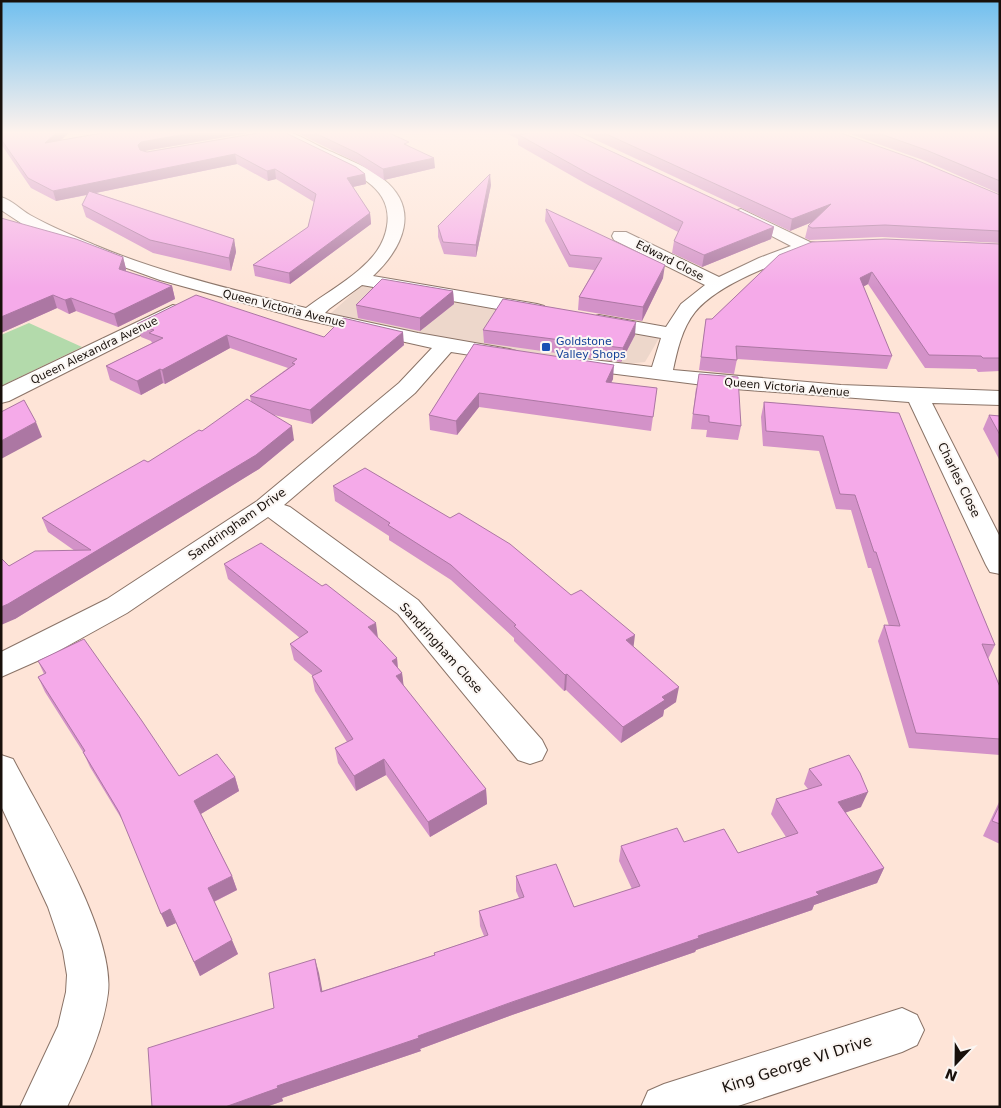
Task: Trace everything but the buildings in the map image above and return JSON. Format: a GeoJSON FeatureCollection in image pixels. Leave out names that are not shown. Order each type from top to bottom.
{"type":"FeatureCollection","features":[{"type":"Feature","properties":{"kind":"street"},"geometry":{"type":"LineString","coordinates":[[309,315],[358,279],[379,260],[392,241],[397,222],[395,203],[381,185]]}},
{"type":"Feature","properties":{"kind":"street","name":"Queen Victoria Avenue"},"geometry":{"type":"LineString","coordinates":[[1,202],[32,222],[97,253],[140,269],[309,315],[446,345],[533,358]]}},
{"type":"Feature","properties":{"kind":"street"},"geometry":{"type":"LineString","coordinates":[[732,210],[806,247]]}},
{"type":"Feature","properties":{"kind":"street","name":"Edward Close"},"geometry":{"type":"LineString","coordinates":[[620,236],[640,244],[695,274],[720,284]]}},
{"type":"Feature","properties":{"kind":"street"},"geometry":{"type":"LineString","coordinates":[[661,375],[673,334],[690,305],[720,284],[742,272],[806,247],[829,245]]}},
{"type":"Feature","properties":{"kind":"street"},"geometry":{"type":"LineString","coordinates":[[358,279],[555,313]]}},
{"type":"Feature","properties":{"kind":"street","name":"Queen Alexandra Avenue"},"geometry":{"type":"LineString","coordinates":[[1,396],[213,290]]}},
{"type":"Feature","properties":{"kind":"street"},"geometry":{"type":"LineString","coordinates":[[584,318],[673,334]]}},
{"type":"Feature","properties":{"kind":"street","name":"Sandringham Drive"},"geometry":{"type":"LineString","coordinates":[[1,665],[42,646],[117,606],[266,506],[407,388],[446,345]]}},
{"type":"Feature","properties":{"kind":"street","name":"Queen Victoria Avenue"},"geometry":{"type":"LineString","coordinates":[[560,362],[661,375],[818,391],[1000,398]]}},
{"type":"Feature","properties":{"kind":"street","name":"Charles Close"},"geometry":{"type":"LineString","coordinates":[[918,396],[1000,565]]}},
{"type":"Feature","properties":{"kind":"street","name":"Sandringham Close"},"geometry":{"type":"LineString","coordinates":[[266,506],[281,513],[408,607],[530,750]]}},
{"type":"Feature","properties":{"kind":"street"},"geometry":{"type":"LineString","coordinates":[[1,769],[64,894],[81,943],[88,974],[81,1015],[65,1062],[43,1107]]}},
{"type":"Feature","properties":{"kind":"street","name":"King George VI Drive"},"geometry":{"type":"LineString","coordinates":[[664,1107],[902,1030]]}},
{"type":"Feature","properties":{"kind":"shaded area"},"geometry":{"type":"Polygon","coordinates":[[[362,285],[661,335],[645,362],[619,365],[452,341],[329,315],[362,285]]]}},
{"type":"Feature","properties":{"kind":"green space"},"geometry":{"type":"Polygon","coordinates":[[[29,323],[82,347],[1,386],[1,335],[29,323]]]}},
{"type":"Feature","properties":{"kind":"place","name":"Goldstone Valley Shops"},"geometry":{"type":"Point","coordinates":[546,347]}}]}
